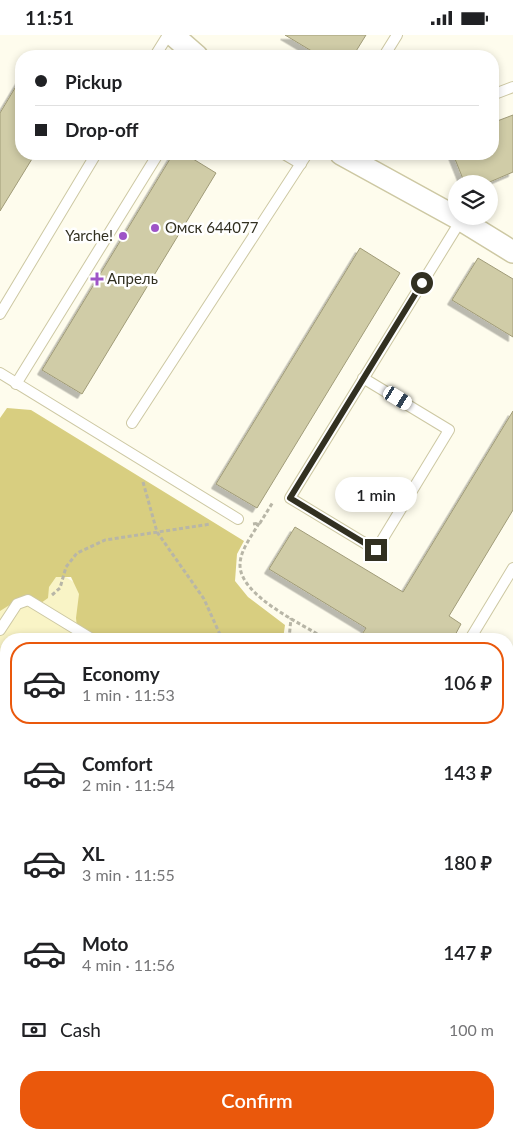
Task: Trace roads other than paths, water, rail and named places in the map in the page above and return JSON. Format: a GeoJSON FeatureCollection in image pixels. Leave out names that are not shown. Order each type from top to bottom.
{"type":"FeatureCollection","features":[{"type":"Feature","properties":{"kind":"street"},"geometry":{"type":"LineString","coordinates":[[173,35],[190,50]]}},
{"type":"Feature","properties":{"kind":"street"},"geometry":{"type":"LineString","coordinates":[[352,160],[448,213]]}},
{"type":"Feature","properties":{"kind":"street"},"geometry":{"type":"LineString","coordinates":[[469,225],[513,251]]}},
{"type":"Feature","properties":{"kind":"lane"},"geometry":{"type":"LineString","coordinates":[[159,50],[168,35]]}},
{"type":"Feature","properties":{"kind":"lane"},"geometry":{"type":"LineString","coordinates":[[387,50],[396,35]]}},
{"type":"Feature","properties":{"kind":"lane"},"geometry":{"type":"LineString","coordinates":[[499,92],[513,87]]}},
{"type":"Feature","properties":{"kind":"lane"},"geometry":{"type":"LineString","coordinates":[[0,314],[92,160]]}},
{"type":"Feature","properties":{"kind":"lane"},"geometry":{"type":"LineString","coordinates":[[16,384],[154,160]]}},
{"type":"Feature","properties":{"kind":"lane"},"geometry":{"type":"LineString","coordinates":[[294,160],[301,164]]}},
{"type":"Feature","properties":{"kind":"lane"},"geometry":{"type":"LineString","coordinates":[[132,423],[303,160]]}},
{"type":"Feature","properties":{"kind":"lane"},"geometry":{"type":"LineString","coordinates":[[364,378],[449,429],[376,550],[290,498],[457,225]]}},
{"type":"Feature","properties":{"kind":"lane"},"geometry":{"type":"LineString","coordinates":[[0,373],[238,519]]}},
{"type":"Feature","properties":{"kind":"lane"},"geometry":{"type":"LineString","coordinates":[[474,633],[513,568]]}},
{"type":"Feature","properties":{"kind":"lane"},"geometry":{"type":"LineString","coordinates":[[0,630],[17,604],[28,600],[82,633]]}},
{"type":"Feature","properties":{"kind":"place","name":"Омск 644077"},"geometry":{"type":"Point","coordinates":[155,228]}},
{"type":"Feature","properties":{"kind":"place","name":"Yarche!"},"geometry":{"type":"Point","coordinates":[123,236]}},
{"type":"Feature","properties":{"kind":"place","name":"Апрель"},"geometry":{"type":"Point","coordinates":[97,279]}}]}
